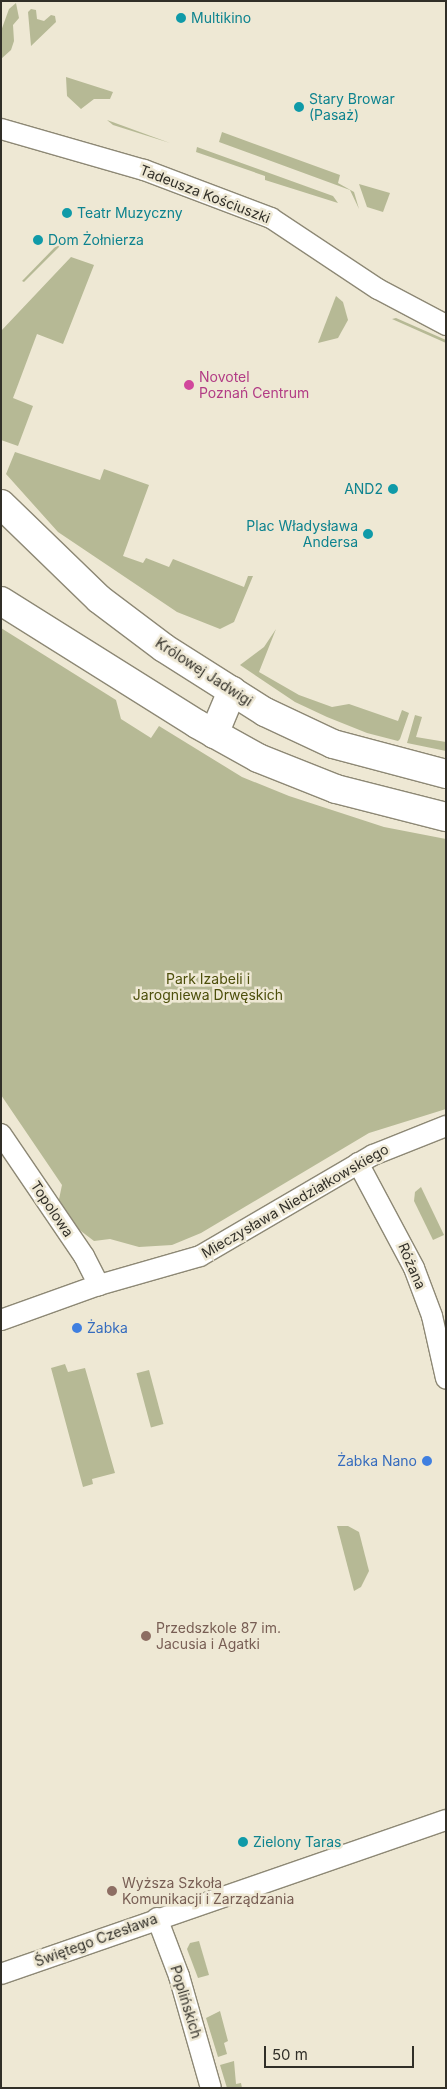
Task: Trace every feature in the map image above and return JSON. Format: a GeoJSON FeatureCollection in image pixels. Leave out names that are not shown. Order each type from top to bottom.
{"type":"FeatureCollection","features":[{"type":"Feature","properties":{"kind":"street","name":"Tadeusza Kościuszki"},"geometry":{"type":"LineString","coordinates":[[1,129],[144,170],[271,218],[378,289],[446,325]]}},
{"type":"Feature","properties":{"kind":"street","name":"Królowej Jadwigi"},"geometry":{"type":"LineString","coordinates":[[1,504],[100,600],[164,648],[232,691],[290,726],[333,744],[446,774]]}},
{"type":"Feature","properties":{"kind":"street"},"geometry":{"type":"LineString","coordinates":[[1,601],[214,734],[258,758],[328,787],[446,817]]}},
{"type":"Feature","properties":{"kind":"street"},"geometry":{"type":"LineString","coordinates":[[214,734],[232,691]]}},
{"type":"Feature","properties":{"kind":"street","name":"Mieczysława Niedziałkowskiego"},"geometry":{"type":"LineString","coordinates":[[1,1320],[99,1285],[185,1262],[216,1249],[383,1149],[446,1126]]}},
{"type":"Feature","properties":{"kind":"street","name":"Topolowa"},"geometry":{"type":"LineString","coordinates":[[1,1134],[84,1256],[99,1285]]}},
{"type":"Feature","properties":{"kind":"street","name":"Różana"},"geometry":{"type":"LineString","coordinates":[[358,1163],[414,1268],[432,1316],[446,1378]]}},
{"type":"Feature","properties":{"kind":"street","name":"Świętego Czesława"},"geometry":{"type":"LineString","coordinates":[[1,1974],[157,1918],[446,1820]]}},
{"type":"Feature","properties":{"kind":"street","name":"Poplińskich"},"geometry":{"type":"LineString","coordinates":[[157,1918],[179,1976],[211,2088]]}},
{"type":"Feature","properties":{"kind":"green space"},"geometry":{"type":"Polygon","coordinates":[[[16,3],[19,18],[13,25],[14,41],[11,50],[1,59],[1,31],[9,9],[16,3]]]}},
{"type":"Feature","properties":{"kind":"green space"},"geometry":{"type":"Polygon","coordinates":[[[31,9],[36,10],[37,19],[44,21],[51,15],[55,16],[56,22],[31,46],[28,12],[31,9]]]}},
{"type":"Feature","properties":{"kind":"green space"},"geometry":{"type":"Polygon","coordinates":[[[66,77],[113,92],[110,99],[94,99],[81,109],[67,96],[66,77]]]}},
{"type":"Feature","properties":{"kind":"green space"},"geometry":{"type":"Polygon","coordinates":[[[107,120],[170,143],[113,125],[107,120]]]}},
{"type":"Feature","properties":{"kind":"green space"},"geometry":{"type":"Polygon","coordinates":[[[222,132],[340,175],[338,183],[354,192],[359,209],[350,190],[219,142],[222,132]]]}},
{"type":"Feature","properties":{"kind":"green space"},"geometry":{"type":"Polygon","coordinates":[[[197,147],[333,196],[338,203],[265,180],[265,176],[196,152],[197,147]]]}},
{"type":"Feature","properties":{"kind":"green space"},"geometry":{"type":"Polygon","coordinates":[[[359,184],[390,193],[383,212],[367,207],[359,184]]]}},
{"type":"Feature","properties":{"kind":"green space"},"geometry":{"type":"Polygon","coordinates":[[[58,244],[60,246],[24,282],[22,281],[58,244]]]}},
{"type":"Feature","properties":{"kind":"green space"},"geometry":{"type":"Polygon","coordinates":[[[71,257],[94,265],[63,344],[37,334],[13,398],[33,406],[18,446],[1,440],[1,331],[71,257]]]}},
{"type":"Feature","properties":{"kind":"green space"},"geometry":{"type":"Polygon","coordinates":[[[336,296],[343,302],[348,320],[338,338],[318,343],[336,296]]]}},
{"type":"Feature","properties":{"kind":"green space"},"geometry":{"type":"Polygon","coordinates":[[[396,318],[446,340],[446,343],[392,319],[396,318]]]}},
{"type":"Feature","properties":{"kind":"green space"},"geometry":{"type":"Polygon","coordinates":[[[15,452],[100,480],[104,469],[149,485],[123,556],[143,563],[146,558],[169,567],[173,559],[244,587],[248,576],[253,576],[234,622],[220,629],[177,612],[58,532],[6,474],[15,452]]]}},
{"type":"Feature","properties":{"kind":"green space","name":"Park Izabeli i Jarogniewa Drwęskich"},"geometry":{"type":"Polygon","coordinates":[[[1,628],[116,700],[121,719],[151,738],[159,726],[242,777],[289,796],[384,827],[446,839],[446,1109],[369,1133],[201,1233],[172,1245],[139,1247],[110,1239],[94,1241],[73,1225],[58,1204],[62,1185],[1,1095],[1,628]]]}},
{"type":"Feature","properties":{"kind":"green space"},"geometry":{"type":"Polygon","coordinates":[[[276,629],[259,672],[299,695],[332,707],[349,704],[398,721],[402,710],[409,713],[400,739],[398,741],[367,733],[327,717],[295,702],[240,665],[264,647],[276,629]]]}},
{"type":"Feature","properties":{"kind":"green space"},"geometry":{"type":"Polygon","coordinates":[[[415,715],[422,717],[416,737],[446,742],[446,751],[407,743],[415,715]]]}},
{"type":"Feature","properties":{"kind":"green space"},"geometry":{"type":"Polygon","coordinates":[[[421,1187],[444,1235],[433,1240],[414,1201],[415,1192],[421,1187]]]}},
{"type":"Feature","properties":{"kind":"green space"},"geometry":{"type":"Polygon","coordinates":[[[65,1364],[68,1372],[85,1368],[115,1473],[92,1479],[93,1484],[83,1487],[51,1368],[65,1364]]]}},
{"type":"Feature","properties":{"kind":"green space"},"geometry":{"type":"Polygon","coordinates":[[[149,1370],[163,1424],[151,1427],[136,1373],[149,1370]]]}},
{"type":"Feature","properties":{"kind":"green space"},"geometry":{"type":"Polygon","coordinates":[[[337,1526],[348,1526],[359,1532],[369,1571],[361,1587],[354,1591],[337,1526]]]}},
{"type":"Feature","properties":{"kind":"green space"},"geometry":{"type":"Polygon","coordinates":[[[199,1941],[209,1975],[198,1978],[187,1949],[190,1943],[199,1941]]]}},
{"type":"Feature","properties":{"kind":"green space"},"geometry":{"type":"Polygon","coordinates":[[[220,2011],[228,2041],[224,2043],[227,2054],[218,2057],[206,2018],[220,2011]]]}},
{"type":"Feature","properties":{"kind":"green space"},"geometry":{"type":"Polygon","coordinates":[[[234,2061],[236,2084],[241,2083],[242,2088],[227,2088],[220,2065],[234,2061]]]}},
{"type":"Feature","properties":{"kind":"place","name":"Multikino"},"geometry":{"type":"Point","coordinates":[181,18]}},
{"type":"Feature","properties":{"kind":"place","name":"Stary Browar (Pasaż)"},"geometry":{"type":"Point","coordinates":[299,107]}},
{"type":"Feature","properties":{"kind":"place","name":"Teatr Muzyczny"},"geometry":{"type":"Point","coordinates":[67,213]}},
{"type":"Feature","properties":{"kind":"place","name":"Dom Żołnierza"},"geometry":{"type":"Point","coordinates":[38,240]}},
{"type":"Feature","properties":{"kind":"place","name":"Novotel Poznań Centrum"},"geometry":{"type":"Point","coordinates":[189,385]}},
{"type":"Feature","properties":{"kind":"place","name":"AND2"},"geometry":{"type":"Point","coordinates":[393,489]}},
{"type":"Feature","properties":{"kind":"place","name":"Plac Władysława Andersa"},"geometry":{"type":"Point","coordinates":[368,534]}},
{"type":"Feature","properties":{"kind":"place","name":"Żabka"},"geometry":{"type":"Point","coordinates":[77,1328]}},
{"type":"Feature","properties":{"kind":"place","name":"Żabka Nano"},"geometry":{"type":"Point","coordinates":[427,1461]}},
{"type":"Feature","properties":{"kind":"place","name":"Przedszkole 87 im. Jacusia i Agatki"},"geometry":{"type":"Point","coordinates":[146,1636]}},
{"type":"Feature","properties":{"kind":"place","name":"Zielony Taras"},"geometry":{"type":"Point","coordinates":[243,1842]}},
{"type":"Feature","properties":{"kind":"place","name":"Wyższa Szkoła Komunikacji i Zarządzania"},"geometry":{"type":"Point","coordinates":[112,1891]}}]}
